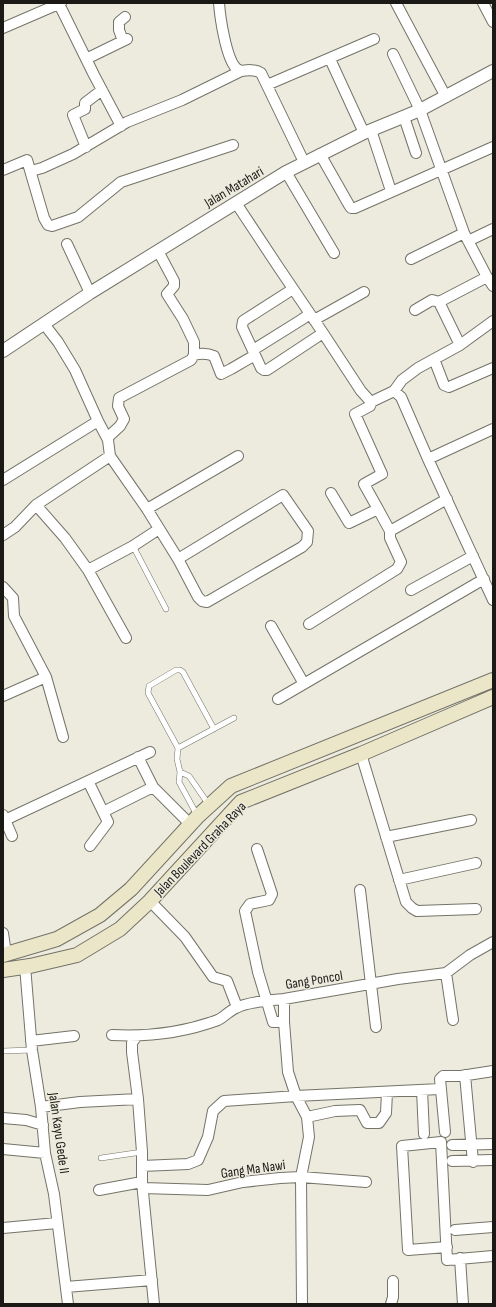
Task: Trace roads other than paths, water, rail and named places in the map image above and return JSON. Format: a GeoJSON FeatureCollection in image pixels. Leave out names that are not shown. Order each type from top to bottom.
{"type":"FeatureCollection","features":[{"type":"Feature","properties":{"kind":"main road","name":"Jalan Boulevard Graha Raya"},"geometry":{"type":"LineString","coordinates":[[5,954],[57,939],[100,915],[131,889],[194,821],[231,786],[493,680]]}},
{"type":"Feature","properties":{"kind":"main road","name":"Jalan Boulevard Graha Raya"},"geometry":{"type":"LineString","coordinates":[[3,970],[30,966],[77,955],[120,929],[150,901],[241,802],[361,754],[493,697]]}},
{"type":"Feature","properties":{"kind":"main road"},"geometry":{"type":"LineString","coordinates":[[231,786],[241,802]]}},
{"type":"Feature","properties":{"kind":"street"},"geometry":{"type":"LineString","coordinates":[[3,28],[60,3],[86,59],[121,126]]}},
{"type":"Feature","properties":{"kind":"street"},"geometry":{"type":"LineString","coordinates":[[219,3],[221,25],[226,45],[235,67],[241,71]]}},
{"type":"Feature","properties":{"kind":"street"},"geometry":{"type":"LineString","coordinates":[[396,3],[446,97]]}},
{"type":"Feature","properties":{"kind":"street"},"geometry":{"type":"LineString","coordinates":[[483,3],[493,22]]}},
{"type":"Feature","properties":{"kind":"street"},"geometry":{"type":"LineString","coordinates":[[86,59],[125,40],[119,30],[119,22],[125,17]]}},
{"type":"Feature","properties":{"kind":"street"},"geometry":{"type":"LineString","coordinates":[[267,85],[374,40]]}},
{"type":"Feature","properties":{"kind":"street"},"geometry":{"type":"LineString","coordinates":[[393,54],[420,110],[466,237],[493,286]]}},
{"type":"Feature","properties":{"kind":"street"},"geometry":{"type":"LineString","coordinates":[[330,59],[367,131],[391,191]]}},
{"type":"Feature","properties":{"kind":"street"},"geometry":{"type":"LineString","coordinates":[[31,171],[42,168],[73,154],[127,122],[182,100],[241,71],[257,70],[261,72],[304,162]]}},
{"type":"Feature","properties":{"kind":"street","name":"Jalan Matahari"},"geometry":{"type":"LineString","coordinates":[[3,351],[90,293],[286,172],[367,131],[420,110],[493,72]]}},
{"type":"Feature","properties":{"kind":"street"},"geometry":{"type":"LineString","coordinates":[[86,147],[73,115],[85,109],[85,103],[102,90]]}},
{"type":"Feature","properties":{"kind":"street"},"geometry":{"type":"LineString","coordinates":[[404,116],[416,154]]}},
{"type":"Feature","properties":{"kind":"street"},"geometry":{"type":"LineString","coordinates":[[3,170],[27,160],[44,218],[48,225],[52,226],[78,217],[121,182],[233,145]]}},
{"type":"Feature","properties":{"kind":"street"},"geometry":{"type":"LineString","coordinates":[[320,154],[349,205],[352,208],[355,208],[493,147]]}},
{"type":"Feature","properties":{"kind":"street"},"geometry":{"type":"LineString","coordinates":[[286,172],[334,254]]}},
{"type":"Feature","properties":{"kind":"street"},"geometry":{"type":"LineString","coordinates":[[236,203],[312,317],[324,332],[361,391],[371,402]]}},
{"type":"Feature","properties":{"kind":"street"},"geometry":{"type":"LineString","coordinates":[[411,259],[466,237],[493,229]]}},
{"type":"Feature","properties":{"kind":"street"},"geometry":{"type":"LineString","coordinates":[[67,244],[90,293]]}},
{"type":"Feature","properties":{"kind":"street"},"geometry":{"type":"LineString","coordinates":[[107,438],[120,426],[124,419],[118,406],[119,398],[191,360],[194,355],[194,342],[183,319],[167,294],[174,286],[174,281],[158,251]]}},
{"type":"Feature","properties":{"kind":"street"},"geometry":{"type":"LineString","coordinates":[[415,310],[432,300],[439,302],[487,277]]}},
{"type":"Feature","properties":{"kind":"street"},"geometry":{"type":"LineString","coordinates":[[293,289],[243,321],[242,327],[261,368],[267,370],[324,332]]}},
{"type":"Feature","properties":{"kind":"street"},"geometry":{"type":"LineString","coordinates":[[194,355],[202,353],[214,356],[221,374],[231,369],[301,320],[312,317],[364,292]]}},
{"type":"Feature","properties":{"kind":"street"},"geometry":{"type":"LineString","coordinates":[[439,302],[460,345]]}},
{"type":"Feature","properties":{"kind":"street"},"geometry":{"type":"LineString","coordinates":[[309,624],[397,569],[401,562],[390,538],[390,531],[364,484],[382,474],[355,414],[370,406],[371,402],[394,391],[402,380],[418,368],[460,345],[493,321]]}},
{"type":"Feature","properties":{"kind":"street"},"geometry":{"type":"LineString","coordinates":[[44,324],[58,342],[75,370],[108,440],[110,456],[148,509],[178,559],[198,597],[202,601],[207,602],[302,547],[308,542],[308,531],[283,495],[178,559]]}},
{"type":"Feature","properties":{"kind":"street"},"geometry":{"type":"LineString","coordinates":[[434,359],[444,386],[449,387],[493,368]]}},
{"type":"Feature","properties":{"kind":"street"},"geometry":{"type":"LineString","coordinates":[[394,391],[401,397],[493,600]]}},
{"type":"Feature","properties":{"kind":"street"},"geometry":{"type":"LineString","coordinates":[[3,480],[98,421]]}},
{"type":"Feature","properties":{"kind":"street"},"geometry":{"type":"LineString","coordinates":[[428,459],[493,429]]}},
{"type":"Feature","properties":{"kind":"street"},"geometry":{"type":"LineString","coordinates":[[3,535],[15,527],[36,506],[110,456]]}},
{"type":"Feature","properties":{"kind":"street"},"geometry":{"type":"LineString","coordinates":[[148,509],[238,456]]}},
{"type":"Feature","properties":{"kind":"street"},"geometry":{"type":"LineString","coordinates":[[331,494],[349,524],[378,509]]}},
{"type":"Feature","properties":{"kind":"street"},"geometry":{"type":"LineString","coordinates":[[390,531],[447,499]]}},
{"type":"Feature","properties":{"kind":"street"},"geometry":{"type":"LineString","coordinates":[[36,506],[65,538],[88,570],[126,638]]}},
{"type":"Feature","properties":{"kind":"street"},"geometry":{"type":"LineString","coordinates":[[88,570],[133,546],[159,529]]}},
{"type":"Feature","properties":{"kind":"street"},"geometry":{"type":"LineString","coordinates":[[411,590],[473,556]]}},
{"type":"Feature","properties":{"kind":"street"},"geometry":{"type":"LineString","coordinates":[[278,699],[484,579]]}},
{"type":"Feature","properties":{"kind":"street"},"geometry":{"type":"LineString","coordinates":[[3,587],[13,598],[14,616],[46,677],[63,737]]}},
{"type":"Feature","properties":{"kind":"street"},"geometry":{"type":"LineString","coordinates":[[271,626],[304,684]]}},
{"type":"Feature","properties":{"kind":"street"},"geometry":{"type":"LineString","coordinates":[[3,696],[46,677]]}},
{"type":"Feature","properties":{"kind":"street"},"geometry":{"type":"LineString","coordinates":[[12,836],[4,817],[88,781],[150,752]]}},
{"type":"Feature","properties":{"kind":"street"},"geometry":{"type":"LineString","coordinates":[[361,754],[406,902],[417,911],[476,909]]}},
{"type":"Feature","properties":{"kind":"street"},"geometry":{"type":"LineString","coordinates":[[138,758],[154,787],[194,821]]}},
{"type":"Feature","properties":{"kind":"street"},"geometry":{"type":"LineString","coordinates":[[88,781],[108,822],[90,846]]}},
{"type":"Feature","properties":{"kind":"street"},"geometry":{"type":"LineString","coordinates":[[103,812],[154,787]]}},
{"type":"Feature","properties":{"kind":"street"},"geometry":{"type":"LineString","coordinates":[[386,837],[471,820]]}},
{"type":"Feature","properties":{"kind":"street"},"geometry":{"type":"LineString","coordinates":[[257,849],[272,894],[269,900],[250,904],[245,911],[258,972],[273,1022],[284,1022]]}},
{"type":"Feature","properties":{"kind":"street"},"geometry":{"type":"LineString","coordinates":[[399,880],[476,863]]}},
{"type":"Feature","properties":{"kind":"street"},"geometry":{"type":"LineString","coordinates":[[360,890],[376,1027]]}},
{"type":"Feature","properties":{"kind":"street"},"geometry":{"type":"LineString","coordinates":[[150,901],[185,938],[208,972],[213,977],[227,981],[237,1007]]}},
{"type":"Feature","properties":{"kind":"street"},"geometry":{"type":"LineString","coordinates":[[3,933],[5,954]]}},
{"type":"Feature","properties":{"kind":"street"},"geometry":{"type":"LineString","coordinates":[[453,1020],[446,974],[470,955],[493,942]]}},
{"type":"Feature","properties":{"kind":"street","name":"Jalan Kayu Gede II"},"geometry":{"type":"LineString","coordinates":[[25,966],[31,1045],[41,1107],[45,1153],[54,1194],[68,1304]]}},
{"type":"Feature","properties":{"kind":"street","name":"Gang Poncol"},"geometry":{"type":"LineString","coordinates":[[112,1035],[136,1036],[191,1028],[220,1019],[237,1007],[266,1000],[284,999],[398,979],[446,974]]}},
{"type":"Feature","properties":{"kind":"street"},"geometry":{"type":"LineString","coordinates":[[284,999],[284,1022],[288,1072],[296,1096],[307,1117],[309,1137],[301,1177],[302,1304]]}},
{"type":"Feature","properties":{"kind":"street"},"geometry":{"type":"LineString","coordinates":[[31,1045],[74,1036]]}},
{"type":"Feature","properties":{"kind":"street"},"geometry":{"type":"LineString","coordinates":[[136,1036],[132,1043],[142,1152],[142,1185],[154,1304]]}},
{"type":"Feature","properties":{"kind":"street"},"geometry":{"type":"LineString","coordinates":[[445,1132],[440,1079],[443,1076],[493,1071]]}},
{"type":"Feature","properties":{"kind":"street"},"geometry":{"type":"LineString","coordinates":[[465,1075],[473,1162]]}},
{"type":"Feature","properties":{"kind":"street"},"geometry":{"type":"LineString","coordinates":[[422,1090],[424,1134]]}},
{"type":"Feature","properties":{"kind":"street"},"geometry":{"type":"LineString","coordinates":[[142,1166],[188,1164],[198,1160],[208,1137],[213,1111],[224,1101],[296,1096],[440,1090]]}},
{"type":"Feature","properties":{"kind":"street"},"geometry":{"type":"LineString","coordinates":[[307,1117],[335,1111],[360,1110],[367,1123],[379,1123],[386,1113],[387,1092]]}},
{"type":"Feature","properties":{"kind":"street"},"geometry":{"type":"LineString","coordinates":[[41,1107],[80,1102],[138,1099]]}},
{"type":"Feature","properties":{"kind":"street"},"geometry":{"type":"LineString","coordinates":[[3,1118],[26,1120],[43,1125]]}},
{"type":"Feature","properties":{"kind":"street"},"geometry":{"type":"LineString","coordinates":[[446,1247],[408,1250],[402,1146],[441,1142],[447,1260],[493,1256]]}},
{"type":"Feature","properties":{"kind":"street"},"geometry":{"type":"LineString","coordinates":[[452,1144],[493,1144]]}},
{"type":"Feature","properties":{"kind":"street"},"geometry":{"type":"LineString","coordinates":[[3,1149],[45,1153]]}},
{"type":"Feature","properties":{"kind":"street"},"geometry":{"type":"LineString","coordinates":[[452,1162],[493,1160]]}},
{"type":"Feature","properties":{"kind":"street","name":"Gang Ma Nawi"},"geometry":{"type":"LineString","coordinates":[[99,1190],[142,1185],[184,1190],[208,1190],[243,1182],[301,1177],[366,1182]]}},
{"type":"Feature","properties":{"kind":"street"},"geometry":{"type":"LineString","coordinates":[[3,1228],[57,1223]]}},
{"type":"Feature","properties":{"kind":"street"},"geometry":{"type":"LineString","coordinates":[[455,1230],[493,1226]]}},
{"type":"Feature","properties":{"kind":"street"},"geometry":{"type":"LineString","coordinates":[[460,1258],[463,1304]]}},
{"type":"Feature","properties":{"kind":"street"},"geometry":{"type":"LineString","coordinates":[[66,1286],[152,1280]]}},
{"type":"Feature","properties":{"kind":"street"},"geometry":{"type":"LineString","coordinates":[[391,1304],[393,1297],[393,1281]]}},
{"type":"Feature","properties":{"kind":"lane"},"geometry":{"type":"LineString","coordinates":[[133,546],[166,609]]}},
{"type":"Feature","properties":{"kind":"lane"},"geometry":{"type":"LineString","coordinates":[[194,821],[179,782],[180,772],[177,759],[178,748],[148,693],[149,686],[176,670],[180,670],[183,672],[214,729]]}},
{"type":"Feature","properties":{"kind":"lane"},"geometry":{"type":"LineString","coordinates":[[178,748],[234,718]]}},
{"type":"Feature","properties":{"kind":"lane"},"geometry":{"type":"LineString","coordinates":[[180,772],[189,776],[210,805]]}},
{"type":"Feature","properties":{"kind":"lane"},"geometry":{"type":"LineString","coordinates":[[179,782],[189,776]]}},
{"type":"Feature","properties":{"kind":"lane"},"geometry":{"type":"LineString","coordinates":[[3,1051],[31,1045]]}},
{"type":"Feature","properties":{"kind":"lane"},"geometry":{"type":"LineString","coordinates":[[101,1158],[142,1152]]}}]}
